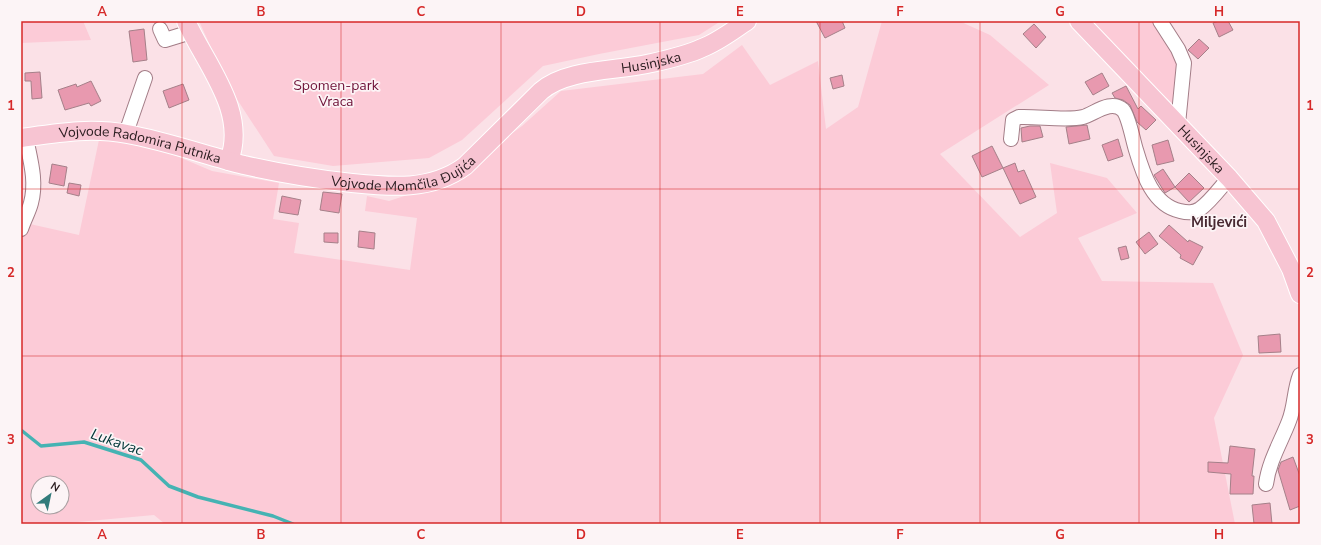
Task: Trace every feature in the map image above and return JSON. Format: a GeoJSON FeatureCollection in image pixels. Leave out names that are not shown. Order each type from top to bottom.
{"type":"FeatureCollection","features":[{"type":"Feature","properties":{"kind":"main road","name":"Husinjska"},"geometry":{"type":"LineString","coordinates":[[549,86],[572,77],[646,64],[684,54],[709,45],[746,21]]}},
{"type":"Feature","properties":{"kind":"main road","name":"Husinjska"},"geometry":{"type":"LineString","coordinates":[[1079,21],[1229,178],[1266,221],[1295,268],[1300,294]]}},
{"type":"Feature","properties":{"kind":"main road","name":"Vojvode Radomira Putnika"},"geometry":{"type":"LineString","coordinates":[[23,138],[49,133],[87,130],[126,133],[229,160],[234,141],[234,129],[228,105],[221,88],[189,26]]}},
{"type":"Feature","properties":{"kind":"main road","name":"Vojvode Momčila Đujića"},"geometry":{"type":"LineString","coordinates":[[229,160],[282,173],[388,186],[422,184],[438,181],[452,175],[466,166],[549,86]]}},
{"type":"Feature","properties":{"kind":"street"},"geometry":{"type":"LineString","coordinates":[[1160,21],[1178,49],[1184,63],[1178,124]]}},
{"type":"Feature","properties":{"kind":"street"},"geometry":{"type":"LineString","coordinates":[[160,29],[165,40],[189,26]]}},
{"type":"Feature","properties":{"kind":"street"},"geometry":{"type":"LineString","coordinates":[[126,133],[145,78]]}},
{"type":"Feature","properties":{"kind":"street"},"geometry":{"type":"LineString","coordinates":[[1011,139],[1013,120],[1019,117],[1082,117],[1105,107],[1118,107],[1123,110],[1126,116],[1136,152],[1150,186],[1158,199],[1170,209],[1189,213],[1199,209],[1208,202],[1229,178]]}},
{"type":"Feature","properties":{"kind":"street"},"geometry":{"type":"LineString","coordinates":[[21,229],[31,202],[33,190],[33,177],[23,138]]}},
{"type":"Feature","properties":{"kind":"street"},"geometry":{"type":"LineString","coordinates":[[1266,484],[1267,471],[1290,420],[1296,384],[1300,375]]}},
{"type":"Feature","properties":{"kind":"green space"},"geometry":{"type":"Polygon","coordinates":[[[21,21],[83,21],[91,40],[21,43],[21,21]]]}},
{"type":"Feature","properties":{"kind":"green space","name":"Spomen-park Vraca"},"geometry":{"type":"Polygon","coordinates":[[[199,21],[721,21],[699,35],[543,66],[462,140],[429,158],[333,166],[274,156],[229,87],[199,21]]]}},
{"type":"Feature","properties":{"kind":"green space"},"geometry":{"type":"Polygon","coordinates":[[[882,21],[959,21],[990,35],[1049,85],[940,154],[1020,237],[1057,213],[1050,163],[1107,178],[1137,213],[1078,238],[1102,281],[1213,283],[1243,355],[1214,418],[1235,524],[165,524],[154,515],[56,524],[21,524],[21,222],[79,235],[100,135],[153,146],[212,171],[279,183],[273,219],[299,223],[294,253],[410,270],[417,218],[365,211],[367,196],[389,201],[444,183],[522,126],[561,91],[703,74],[742,45],[770,85],[818,61],[826,129],[858,107],[882,21]]]}},
{"type":"Feature","properties":{"kind":"green space"},"geometry":{"type":"Polygon","coordinates":[[[1087,21],[1156,21],[1180,58],[1176,107],[1087,21]]]}},
{"type":"Feature","properties":{"kind":"building"},"geometry":{"type":"Polygon","coordinates":[[[816,21],[842,21],[845,28],[825,38],[816,21]]]}},
{"type":"Feature","properties":{"kind":"building"},"geometry":{"type":"Polygon","coordinates":[[[1228,21],[1233,30],[1219,37],[1213,23],[1228,21]]]}},
{"type":"Feature","properties":{"kind":"building"},"geometry":{"type":"Polygon","coordinates":[[[1034,24],[1046,37],[1036,48],[1023,34],[1034,24]]]}},
{"type":"Feature","properties":{"kind":"building"},"geometry":{"type":"Polygon","coordinates":[[[144,29],[147,60],[133,62],[129,31],[144,29]]]}},
{"type":"Feature","properties":{"kind":"building"},"geometry":{"type":"Polygon","coordinates":[[[1199,39],[1209,48],[1198,59],[1188,50],[1199,39]]]}},
{"type":"Feature","properties":{"kind":"building"},"geometry":{"type":"Polygon","coordinates":[[[40,72],[42,98],[32,99],[31,81],[25,81],[25,73],[40,72]]]}},
{"type":"Feature","properties":{"kind":"building"},"geometry":{"type":"Polygon","coordinates":[[[1102,73],[1109,86],[1093,95],[1085,82],[1102,73]]]}},
{"type":"Feature","properties":{"kind":"building"},"geometry":{"type":"Polygon","coordinates":[[[842,75],[844,86],[833,89],[830,78],[842,75]]]}},
{"type":"Feature","properties":{"kind":"building"},"geometry":{"type":"Polygon","coordinates":[[[91,81],[101,101],[91,106],[89,103],[65,110],[58,90],[76,84],[77,87],[91,81]]]}},
{"type":"Feature","properties":{"kind":"building"},"geometry":{"type":"Polygon","coordinates":[[[183,84],[189,100],[169,108],[163,91],[183,84]]]}},
{"type":"Feature","properties":{"kind":"building"},"geometry":{"type":"Polygon","coordinates":[[[1126,86],[1138,109],[1141,106],[1156,120],[1146,130],[1137,122],[1130,105],[1123,100],[1115,98],[1112,93],[1126,86]]]}},
{"type":"Feature","properties":{"kind":"building"},"geometry":{"type":"Polygon","coordinates":[[[1087,125],[1090,139],[1069,144],[1066,127],[1087,125]]]}},
{"type":"Feature","properties":{"kind":"building"},"geometry":{"type":"Polygon","coordinates":[[[1040,126],[1043,137],[1022,142],[1021,128],[1040,126]]]}},
{"type":"Feature","properties":{"kind":"building"},"geometry":{"type":"Polygon","coordinates":[[[1118,139],[1123,156],[1108,161],[1102,145],[1118,139]]]}},
{"type":"Feature","properties":{"kind":"building"},"geometry":{"type":"Polygon","coordinates":[[[1168,140],[1174,161],[1157,165],[1152,145],[1168,140]]]}},
{"type":"Feature","properties":{"kind":"building"},"geometry":{"type":"Polygon","coordinates":[[[992,146],[1003,168],[982,177],[972,156],[992,146]]]}},
{"type":"Feature","properties":{"kind":"building"},"geometry":{"type":"Polygon","coordinates":[[[1015,163],[1018,172],[1024,170],[1036,197],[1020,204],[1003,168],[1015,163]]]}},
{"type":"Feature","properties":{"kind":"building"},"geometry":{"type":"Polygon","coordinates":[[[52,164],[67,167],[64,186],[49,183],[52,164]]]}},
{"type":"Feature","properties":{"kind":"building"},"geometry":{"type":"Polygon","coordinates":[[[1163,169],[1175,187],[1165,193],[1154,175],[1163,169]]]}},
{"type":"Feature","properties":{"kind":"building"},"geometry":{"type":"Polygon","coordinates":[[[1189,173],[1204,188],[1189,202],[1175,187],[1189,173]]]}},
{"type":"Feature","properties":{"kind":"building"},"geometry":{"type":"Polygon","coordinates":[[[69,183],[81,185],[79,196],[67,193],[69,183]]]}},
{"type":"Feature","properties":{"kind":"building"},"geometry":{"type":"Polygon","coordinates":[[[323,192],[342,194],[339,213],[320,210],[323,192]]]}},
{"type":"Feature","properties":{"kind":"building"},"geometry":{"type":"Polygon","coordinates":[[[282,196],[301,200],[298,215],[279,212],[282,196]]]}},
{"type":"Feature","properties":{"kind":"building"},"geometry":{"type":"Polygon","coordinates":[[[1169,225],[1188,242],[1189,240],[1203,247],[1193,265],[1180,258],[1181,255],[1159,236],[1169,225]]]}},
{"type":"Feature","properties":{"kind":"building"},"geometry":{"type":"Polygon","coordinates":[[[359,231],[375,233],[374,249],[358,247],[359,231]]]}},
{"type":"Feature","properties":{"kind":"building"},"geometry":{"type":"Polygon","coordinates":[[[1149,232],[1158,244],[1145,254],[1136,242],[1149,232]]]}},
{"type":"Feature","properties":{"kind":"building"},"geometry":{"type":"Polygon","coordinates":[[[324,233],[338,233],[338,243],[324,242],[324,233]]]}},
{"type":"Feature","properties":{"kind":"building"},"geometry":{"type":"Polygon","coordinates":[[[1126,246],[1129,258],[1121,260],[1118,248],[1126,246]]]}},
{"type":"Feature","properties":{"kind":"building"},"geometry":{"type":"Polygon","coordinates":[[[1280,334],[1281,352],[1259,353],[1258,336],[1280,334]]]}},
{"type":"Feature","properties":{"kind":"building"},"geometry":{"type":"Polygon","coordinates":[[[1230,446],[1255,449],[1252,476],[1254,476],[1253,494],[1230,494],[1231,474],[1208,472],[1208,462],[1228,463],[1230,446]]]}},
{"type":"Feature","properties":{"kind":"building"},"geometry":{"type":"Polygon","coordinates":[[[1293,457],[1300,476],[1300,506],[1290,510],[1278,470],[1281,462],[1293,457]]]}},
{"type":"Feature","properties":{"kind":"building"},"geometry":{"type":"Polygon","coordinates":[[[1270,503],[1272,524],[1254,524],[1252,505],[1270,503]]]}},
{"type":"Feature","properties":{"kind":"waterway","name":"Lukavac"},"geometry":{"type":"LineString","coordinates":[[21,430],[41,446],[84,442],[141,460],[169,486],[198,497],[273,516],[293,524]]}},
{"type":"Feature","properties":{"kind":"district","name":"Miljevići"},"geometry":{"type":"Point","coordinates":[1219,222]}}]}
